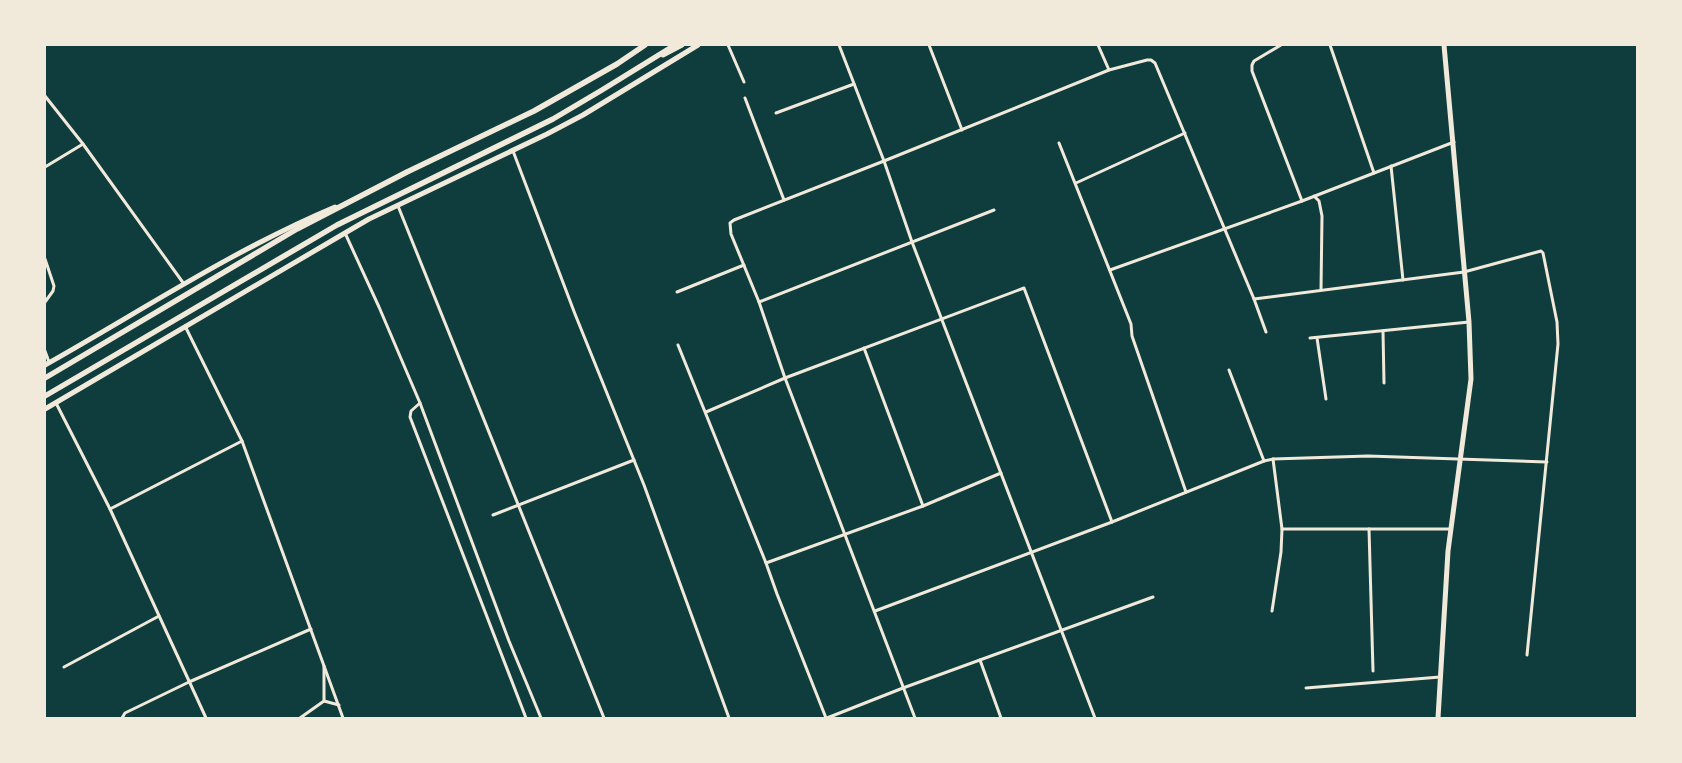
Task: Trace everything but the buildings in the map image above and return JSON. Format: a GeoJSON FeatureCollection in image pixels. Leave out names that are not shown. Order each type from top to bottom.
{"type":"FeatureCollection","features":[{"type":"Feature","properties":{"kind":"highway"},"geometry":{"type":"LineString","coordinates":[[45,378],[297,228],[346,202],[534,111],[617,64],[645,45]]}},
{"type":"Feature","properties":{"kind":"highway"},"geometry":{"type":"LineString","coordinates":[[45,396],[337,225],[553,119],[675,45]]}},
{"type":"Feature","properties":{"kind":"main road"},"geometry":{"type":"LineString","coordinates":[[641,67],[682,45]]}},
{"type":"Feature","properties":{"kind":"main road"},"geometry":{"type":"LineString","coordinates":[[45,409],[345,233],[583,115],[698,45]]}},
{"type":"Feature","properties":{"kind":"main road"},"geometry":{"type":"LineString","coordinates":[[1438,718],[1448,551],[1471,379],[1469,322],[1444,45]]}},
{"type":"Feature","properties":{"kind":"main road"},"geometry":{"type":"LineString","coordinates":[[47,364],[239,253],[292,225],[346,202]]}},
{"type":"Feature","properties":{"kind":"street"},"geometry":{"type":"LineString","coordinates":[[728,45],[744,82]]}},
{"type":"Feature","properties":{"kind":"street"},"geometry":{"type":"LineString","coordinates":[[839,45],[884,161],[912,242],[1095,718]]}},
{"type":"Feature","properties":{"kind":"street"},"geometry":{"type":"LineString","coordinates":[[929,45],[962,130]]}},
{"type":"Feature","properties":{"kind":"street"},"geometry":{"type":"LineString","coordinates":[[1098,45],[1109,70]]}},
{"type":"Feature","properties":{"kind":"street"},"geometry":{"type":"LineString","coordinates":[[1281,45],[1254,61],[1252,66],[1253,76],[1302,201]]}},
{"type":"Feature","properties":{"kind":"street"},"geometry":{"type":"LineString","coordinates":[[1330,45],[1374,173]]}},
{"type":"Feature","properties":{"kind":"street"},"geometry":{"type":"LineString","coordinates":[[915,718],[785,378],[759,302],[729,227],[730,223],[1109,70],[1147,60],[1155,63],[1266,332]]}},
{"type":"Feature","properties":{"kind":"street"},"geometry":{"type":"LineString","coordinates":[[776,113],[854,84]]}},
{"type":"Feature","properties":{"kind":"street"},"geometry":{"type":"LineString","coordinates":[[45,96],[83,144],[184,285]]}},
{"type":"Feature","properties":{"kind":"street"},"geometry":{"type":"LineString","coordinates":[[745,98],[784,200]]}},
{"type":"Feature","properties":{"kind":"street"},"geometry":{"type":"LineString","coordinates":[[1076,183],[1185,133]]}},
{"type":"Feature","properties":{"kind":"street"},"geometry":{"type":"LineString","coordinates":[[1110,270],[1302,201],[1454,142]]}},
{"type":"Feature","properties":{"kind":"street"},"geometry":{"type":"LineString","coordinates":[[1059,143],[1131,324],[1132,336],[1186,492]]}},
{"type":"Feature","properties":{"kind":"street"},"geometry":{"type":"LineString","coordinates":[[45,167],[83,144]]}},
{"type":"Feature","properties":{"kind":"street"},"geometry":{"type":"LineString","coordinates":[[513,151],[575,314],[634,460],[729,718]]}},
{"type":"Feature","properties":{"kind":"street"},"geometry":{"type":"LineString","coordinates":[[1391,166],[1403,280]]}},
{"type":"Feature","properties":{"kind":"street"},"geometry":{"type":"LineString","coordinates":[[1314,196],[1319,202],[1322,216],[1321,290]]}},
{"type":"Feature","properties":{"kind":"street"},"geometry":{"type":"LineString","coordinates":[[398,206],[604,718]]}},
{"type":"Feature","properties":{"kind":"street"},"geometry":{"type":"LineString","coordinates":[[759,302],[994,210]]}},
{"type":"Feature","properties":{"kind":"street"},"geometry":{"type":"LineString","coordinates":[[345,233],[420,403],[509,640],[541,718]]}},
{"type":"Feature","properties":{"kind":"street"},"geometry":{"type":"LineString","coordinates":[[1254,299],[1464,272],[1541,251],[1543,253],[1557,322],[1558,344],[1527,655]]}},
{"type":"Feature","properties":{"kind":"street"},"geometry":{"type":"LineString","coordinates":[[45,259],[54,286],[53,291],[45,302]]}},
{"type":"Feature","properties":{"kind":"street"},"geometry":{"type":"LineString","coordinates":[[677,292],[744,265]]}},
{"type":"Feature","properties":{"kind":"street"},"geometry":{"type":"LineString","coordinates":[[706,412],[785,378],[1024,288],[1112,522]]}},
{"type":"Feature","properties":{"kind":"street"},"geometry":{"type":"LineString","coordinates":[[1310,338],[1469,322]]}},
{"type":"Feature","properties":{"kind":"street"},"geometry":{"type":"LineString","coordinates":[[185,326],[242,441],[344,718]]}},
{"type":"Feature","properties":{"kind":"street"},"geometry":{"type":"LineString","coordinates":[[1383,331],[1384,383]]}},
{"type":"Feature","properties":{"kind":"street"},"geometry":{"type":"LineString","coordinates":[[1317,338],[1326,399]]}},
{"type":"Feature","properties":{"kind":"street"},"geometry":{"type":"LineString","coordinates":[[678,345],[827,718],[903,688],[1153,597]]}},
{"type":"Feature","properties":{"kind":"street"},"geometry":{"type":"LineString","coordinates":[[864,348],[924,506]]}},
{"type":"Feature","properties":{"kind":"street"},"geometry":{"type":"LineString","coordinates":[[45,351],[47,364]]}},
{"type":"Feature","properties":{"kind":"street"},"geometry":{"type":"LineString","coordinates":[[1229,370],[1264,461]]}},
{"type":"Feature","properties":{"kind":"street"},"geometry":{"type":"LineString","coordinates":[[56,403],[110,509],[206,718]]}},
{"type":"Feature","properties":{"kind":"street"},"geometry":{"type":"LineString","coordinates":[[420,403],[411,411],[410,417],[526,718]]}},
{"type":"Feature","properties":{"kind":"street"},"geometry":{"type":"LineString","coordinates":[[110,509],[242,441]]}},
{"type":"Feature","properties":{"kind":"street"},"geometry":{"type":"LineString","coordinates":[[874,611],[1112,522],[1273,459],[1368,456],[1547,462]]}},
{"type":"Feature","properties":{"kind":"street"},"geometry":{"type":"LineString","coordinates":[[1272,611],[1281,552],[1282,529],[1273,459]]}},
{"type":"Feature","properties":{"kind":"street"},"geometry":{"type":"LineString","coordinates":[[493,515],[634,460]]}},
{"type":"Feature","properties":{"kind":"street"},"geometry":{"type":"LineString","coordinates":[[766,563],[924,506],[1001,473]]}},
{"type":"Feature","properties":{"kind":"street"},"geometry":{"type":"LineString","coordinates":[[1282,529],[1452,528]]}},
{"type":"Feature","properties":{"kind":"street"},"geometry":{"type":"LineString","coordinates":[[1369,529],[1372,671]]}},
{"type":"Feature","properties":{"kind":"street"},"geometry":{"type":"LineString","coordinates":[[64,668],[158,616]]}},
{"type":"Feature","properties":{"kind":"street"},"geometry":{"type":"LineString","coordinates":[[122,718],[125,713],[189,682],[310,629]]}},
{"type":"Feature","properties":{"kind":"street"},"geometry":{"type":"LineString","coordinates":[[980,660],[1001,718]]}},
{"type":"Feature","properties":{"kind":"street"},"geometry":{"type":"LineString","coordinates":[[324,665],[324,701]]}},
{"type":"Feature","properties":{"kind":"street"},"geometry":{"type":"LineString","coordinates":[[1306,688],[1440,677]]}},
{"type":"Feature","properties":{"kind":"street"},"geometry":{"type":"LineString","coordinates":[[324,701],[339,705]]}},
{"type":"Feature","properties":{"kind":"street"},"geometry":{"type":"LineString","coordinates":[[300,718],[324,701]]}}]}
